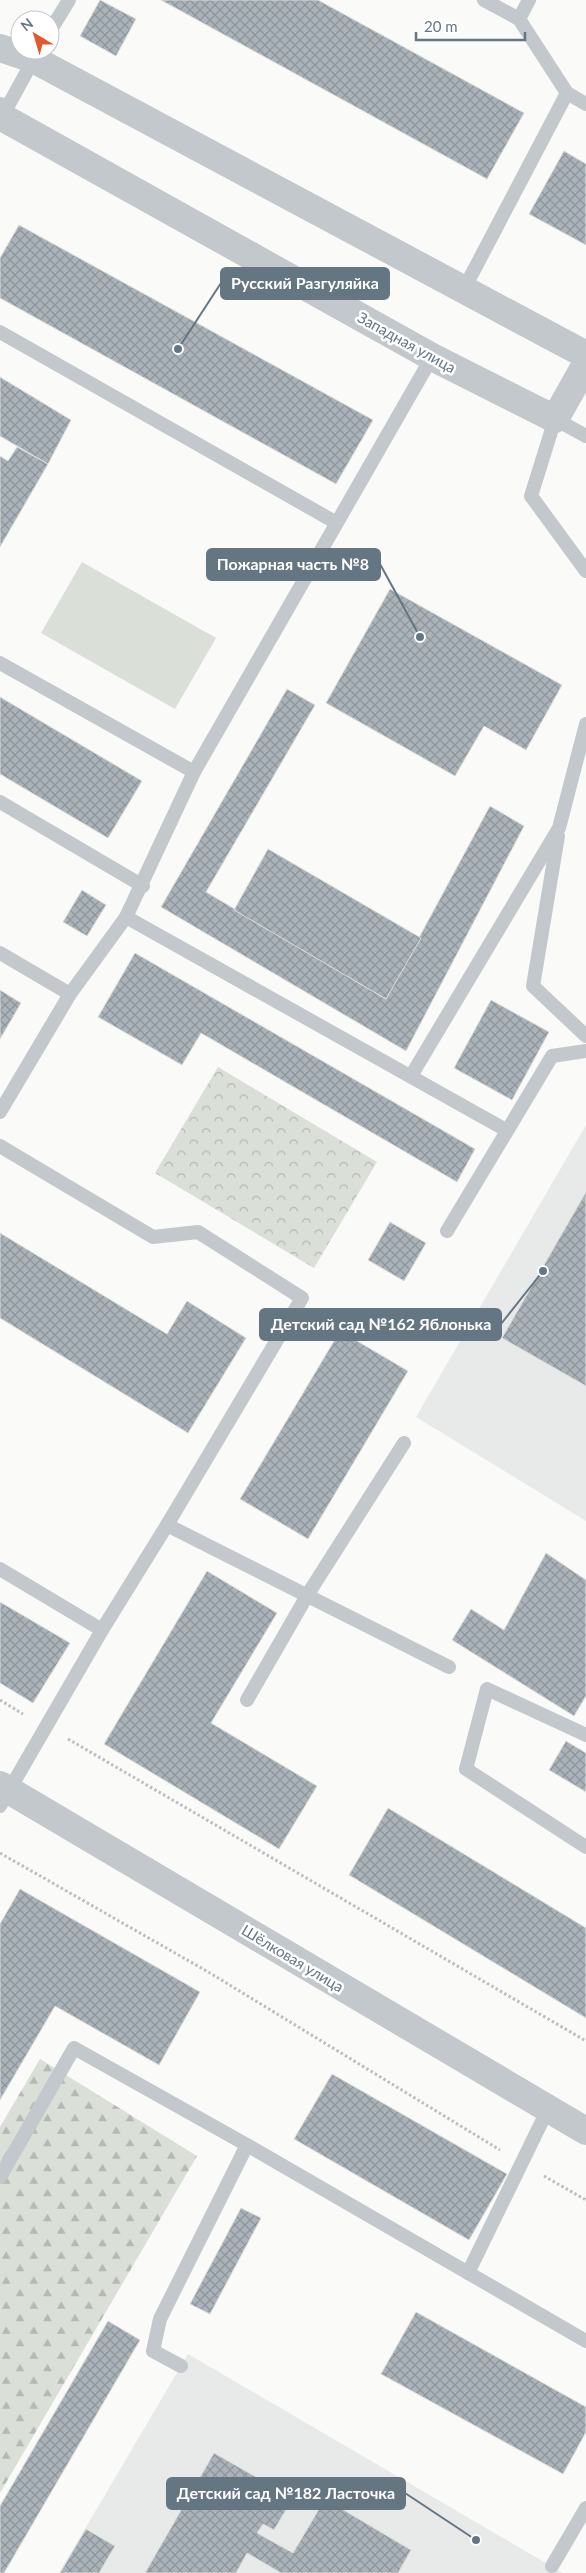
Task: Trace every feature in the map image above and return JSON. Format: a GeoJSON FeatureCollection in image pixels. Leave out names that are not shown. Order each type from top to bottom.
{"type":"FeatureCollection","features":[{"type":"Feature","properties":{"kind":"street"},"geometry":{"type":"LineString","coordinates":[[45,60],[586,355]]}},
{"type":"Feature","properties":{"kind":"street","name":"Западная улица"},"geometry":{"type":"LineString","coordinates":[[1,116],[432,357],[555,420]]}},
{"type":"Feature","properties":{"kind":"street"},"geometry":{"type":"LineString","coordinates":[[555,420],[586,364]]}},
{"type":"Feature","properties":{"kind":"street","name":"Шёлковая улица"},"geometry":{"type":"LineString","coordinates":[[3,1794],[586,2131]]}},
{"type":"Feature","properties":{"kind":"lane"},"geometry":{"type":"LineString","coordinates":[[60,15],[69,0]]}},
{"type":"Feature","properties":{"kind":"lane"},"geometry":{"type":"LineString","coordinates":[[484,0],[519,19],[566,93],[586,104]]}},
{"type":"Feature","properties":{"kind":"lane"},"geometry":{"type":"LineString","coordinates":[[519,19],[529,0]]}},
{"type":"Feature","properties":{"kind":"lane"},"geometry":{"type":"LineString","coordinates":[[1,116],[33,60]]}},
{"type":"Feature","properties":{"kind":"lane"},"geometry":{"type":"LineString","coordinates":[[464,289],[566,93]]}},
{"type":"Feature","properties":{"kind":"lane"},"geometry":{"type":"LineString","coordinates":[[0,332],[336,522]]}},
{"type":"Feature","properties":{"kind":"lane"},"geometry":{"type":"LineString","coordinates":[[0,1112],[70,994],[126,917],[194,772],[432,357]]}},
{"type":"Feature","properties":{"kind":"lane"},"geometry":{"type":"LineString","coordinates":[[586,436],[555,420],[530,496],[586,571]]}},
{"type":"Feature","properties":{"kind":"lane"},"geometry":{"type":"LineString","coordinates":[[0,663],[194,772]]}},
{"type":"Feature","properties":{"kind":"lane"},"geometry":{"type":"LineString","coordinates":[[586,724],[559,828],[533,986],[586,1036]]}},
{"type":"Feature","properties":{"kind":"lane"},"geometry":{"type":"LineString","coordinates":[[0,802],[142,886]]}},
{"type":"Feature","properties":{"kind":"lane"},"geometry":{"type":"LineString","coordinates":[[412,1076],[559,828]]}},
{"type":"Feature","properties":{"kind":"lane"},"geometry":{"type":"LineString","coordinates":[[126,917],[506,1130]]}},
{"type":"Feature","properties":{"kind":"lane"},"geometry":{"type":"LineString","coordinates":[[0,954],[70,994]]}},
{"type":"Feature","properties":{"kind":"lane"},"geometry":{"type":"LineString","coordinates":[[446,1230],[552,1056],[586,1051]]}},
{"type":"Feature","properties":{"kind":"lane"},"geometry":{"type":"LineString","coordinates":[[0,1146],[153,1237],[198,1232],[302,1298],[102,1630],[47,1727],[3,1794]]}},
{"type":"Feature","properties":{"kind":"lane"},"geometry":{"type":"LineString","coordinates":[[247,1700],[308,1594],[404,1443]]}},
{"type":"Feature","properties":{"kind":"lane"},"geometry":{"type":"LineString","coordinates":[[167,1525],[308,1594],[449,1667]]}},
{"type":"Feature","properties":{"kind":"lane"},"geometry":{"type":"LineString","coordinates":[[0,1568],[102,1630]]}},
{"type":"Feature","properties":{"kind":"lane"},"geometry":{"type":"LineString","coordinates":[[586,1735],[487,1689],[466,1770],[586,1847]]}},
{"type":"Feature","properties":{"kind":"lane"},"geometry":{"type":"LineString","coordinates":[[0,2177],[74,2048],[247,2145],[586,2341]]}},
{"type":"Feature","properties":{"kind":"lane"},"geometry":{"type":"LineString","coordinates":[[468,2273],[548,2109]]}},
{"type":"Feature","properties":{"kind":"lane"},"geometry":{"type":"LineString","coordinates":[[181,2366],[153,2351],[160,2319],[247,2145]]}},
{"type":"Feature","properties":{"kind":"lane"},"geometry":{"type":"LineString","coordinates":[[552,2566],[586,2508]]}},
{"type":"Feature","properties":{"kind":"path"},"geometry":{"type":"LineString","coordinates":[[0,1700],[586,2041]]}},
{"type":"Feature","properties":{"kind":"path"},"geometry":{"type":"LineString","coordinates":[[0,1853],[210,1973],[522,2164],[586,2200]]}},
{"type":"Feature","properties":{"kind":"shaded area"},"geometry":{"type":"Polygon","coordinates":[[[586,1125],[586,1521],[416,1417],[586,1125]]]}},
{"type":"Feature","properties":{"kind":"shaded area"},"geometry":{"type":"Polygon","coordinates":[[[188,2354],[563,2573],[59,2573],[188,2354]]]}},
{"type":"Feature","properties":{"kind":"green space"},"geometry":{"type":"Polygon","coordinates":[[[82,562],[216,638],[175,709],[41,633],[82,562]]]}},
{"type":"Feature","properties":{"kind":"green space"},"geometry":{"type":"Polygon","coordinates":[[[218,1067],[377,1162],[314,1268],[155,1173],[218,1067]]]}},
{"type":"Feature","properties":{"kind":"green space"},"geometry":{"type":"Polygon","coordinates":[[[40,2059],[197,2156],[0,2493],[0,2127],[40,2059]]]}},
{"type":"Feature","properties":{"kind":"building"},"geometry":{"type":"Polygon","coordinates":[[[100,0],[136,19],[116,56],[80,36],[100,0]]]}},
{"type":"Feature","properties":{"kind":"building"},"geometry":{"type":"Polygon","coordinates":[[[161,0],[318,0],[524,113],[487,179],[161,0]]]}},
{"type":"Feature","properties":{"kind":"building"},"geometry":{"type":"Polygon","coordinates":[[[564,151],[586,164],[586,245],[529,214],[564,151]]]}},
{"type":"Feature","properties":{"kind":"building"},"geometry":{"type":"Polygon","coordinates":[[[19,225],[373,420],[336,484],[0,298],[0,258],[19,225]]]}},
{"type":"Feature","properties":{"kind":"building"},"geometry":{"type":"Polygon","coordinates":[[[0,377],[71,420],[48,464],[0,436],[0,377]]]}},
{"type":"Feature","properties":{"kind":"building"},"geometry":{"type":"Polygon","coordinates":[[[17,447],[48,464],[0,547],[0,456],[8,461],[17,447]]]}},
{"type":"Feature","properties":{"kind":"building"},"geometry":{"type":"Polygon","coordinates":[[[390,589],[562,685],[526,750],[484,726],[455,776],[326,703],[390,589]]]}},
{"type":"Feature","properties":{"kind":"building"},"geometry":{"type":"Polygon","coordinates":[[[287,689],[315,705],[206,892],[386,999],[490,806],[524,826],[406,1051],[161,907],[287,689]]]}},
{"type":"Feature","properties":{"kind":"building"},"geometry":{"type":"Polygon","coordinates":[[[0,697],[142,781],[108,838],[0,774],[0,697]]]}},
{"type":"Feature","properties":{"kind":"building"},"geometry":{"type":"Polygon","coordinates":[[[268,849],[421,938],[386,999],[234,910],[268,849]]]}},
{"type":"Feature","properties":{"kind":"building"},"geometry":{"type":"Polygon","coordinates":[[[82,890],[106,905],[87,936],[63,922],[82,890]]]}},
{"type":"Feature","properties":{"kind":"building"},"geometry":{"type":"Polygon","coordinates":[[[135,953],[475,1149],[457,1182],[201,1033],[182,1065],[98,1017],[135,953]]]}},
{"type":"Feature","properties":{"kind":"building"},"geometry":{"type":"Polygon","coordinates":[[[0,990],[21,1003],[0,1039],[0,990]]]}},
{"type":"Feature","properties":{"kind":"building"},"geometry":{"type":"Polygon","coordinates":[[[491,1000],[549,1032],[512,1100],[454,1068],[491,1000]]]}},
{"type":"Feature","properties":{"kind":"building"},"geometry":{"type":"Polygon","coordinates":[[[586,1192],[586,1386],[502,1338],[586,1192]]]}},
{"type":"Feature","properties":{"kind":"building"},"geometry":{"type":"Polygon","coordinates":[[[390,1222],[426,1243],[404,1281],[368,1260],[390,1222]]]}},
{"type":"Feature","properties":{"kind":"building"},"geometry":{"type":"Polygon","coordinates":[[[0,1233],[167,1334],[187,1301],[246,1338],[188,1433],[0,1318],[0,1233]]]}},
{"type":"Feature","properties":{"kind":"building"},"geometry":{"type":"Polygon","coordinates":[[[340,1331],[408,1371],[308,1539],[240,1499],[340,1331]]]}},
{"type":"Feature","properties":{"kind":"building"},"geometry":{"type":"Polygon","coordinates":[[[546,1553],[586,1580],[586,1696],[574,1716],[452,1640],[471,1609],[504,1630],[546,1553]]]}},
{"type":"Feature","properties":{"kind":"building"},"geometry":{"type":"Polygon","coordinates":[[[207,1571],[277,1613],[211,1723],[317,1786],[279,1849],[104,1744],[207,1571]]]}},
{"type":"Feature","properties":{"kind":"building"},"geometry":{"type":"Polygon","coordinates":[[[0,1602],[70,1643],[33,1703],[0,1683],[0,1602]]]}},
{"type":"Feature","properties":{"kind":"building"},"geometry":{"type":"Polygon","coordinates":[[[566,1741],[586,1753],[586,1792],[549,1770],[566,1741]]]}},
{"type":"Feature","properties":{"kind":"building"},"geometry":{"type":"Polygon","coordinates":[[[388,1808],[586,1928],[586,2018],[349,1875],[388,1808]]]}},
{"type":"Feature","properties":{"kind":"building"},"geometry":{"type":"Polygon","coordinates":[[[20,1889],[200,1992],[159,2065],[55,2006],[0,2100],[0,1924],[20,1889]]]}},
{"type":"Feature","properties":{"kind":"building"},"geometry":{"type":"Polygon","coordinates":[[[332,2074],[507,2174],[469,2240],[294,2139],[332,2074]]]}},
{"type":"Feature","properties":{"kind":"building"},"geometry":{"type":"Polygon","coordinates":[[[241,2208],[261,2218],[210,2314],[190,2304],[241,2208]]]}},
{"type":"Feature","properties":{"kind":"building"},"geometry":{"type":"Polygon","coordinates":[[[416,2312],[586,2407],[586,2432],[563,2474],[381,2374],[416,2312]]]}},
{"type":"Feature","properties":{"kind":"building"},"geometry":{"type":"Polygon","coordinates":[[[108,2321],[140,2340],[4,2573],[0,2573],[0,2506],[108,2321]]]}},
{"type":"Feature","properties":{"kind":"building"},"geometry":{"type":"Polygon","coordinates":[[[214,2453],[293,2498],[274,2530],[263,2524],[257,2533],[293,2553],[325,2499],[411,2550],[398,2573],[281,2573],[247,2553],[236,2573],[145,2573],[214,2453]]]}},
{"type":"Feature","properties":{"kind":"building"},"geometry":{"type":"Polygon","coordinates":[[[86,2529],[115,2546],[99,2573],[60,2573],[86,2529]]]}},
{"type":"Feature","properties":{"kind":"place","name":"Русский Разгуляйка"},"geometry":{"type":"Point","coordinates":[178,349]}},
{"type":"Feature","properties":{"kind":"place","name":"Пожарная часть №8"},"geometry":{"type":"Point","coordinates":[420,637]}},
{"type":"Feature","properties":{"kind":"place","name":"Детский сад №162 Яблонька"},"geometry":{"type":"Point","coordinates":[543,1271]}},
{"type":"Feature","properties":{"kind":"place","name":"Детский сад №182 Ласточка"},"geometry":{"type":"Point","coordinates":[476,2540]}}]}
